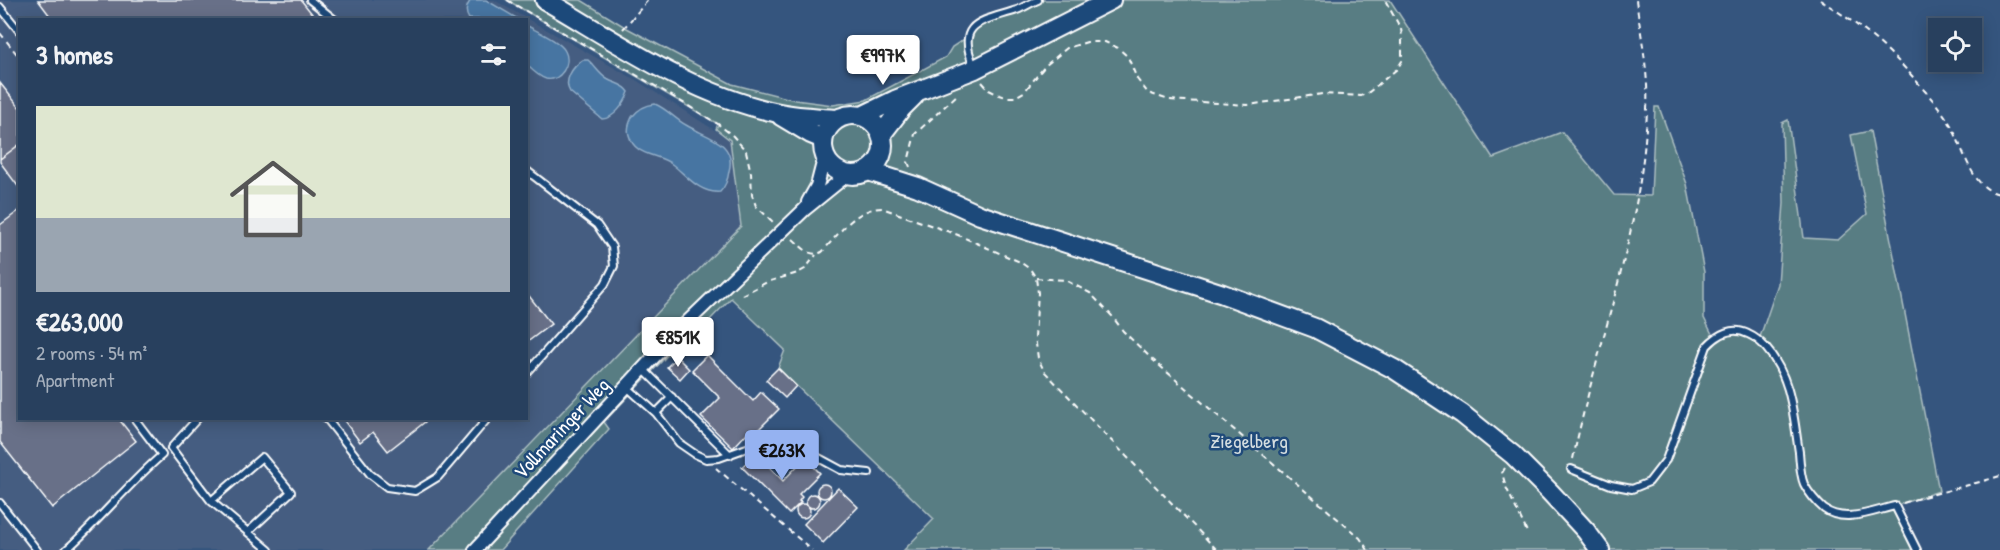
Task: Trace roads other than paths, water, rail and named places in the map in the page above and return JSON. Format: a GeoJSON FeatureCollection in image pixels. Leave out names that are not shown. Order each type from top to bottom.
{"type":"FeatureCollection","features":[{"type":"Feature","properties":{"kind":"street"},"geometry":{"type":"LineString","coordinates":[[545,0],[684,79],[725,98],[774,112],[837,119]]}},
{"type":"Feature","properties":{"kind":"street"},"geometry":{"type":"LineString","coordinates":[[824,147],[831,124],[837,119],[845,116],[862,116],[895,100],[975,69],[1111,0]]}},
{"type":"Feature","properties":{"kind":"street"},"geometry":{"type":"LineString","coordinates":[[881,135],[918,92]]}},
{"type":"Feature","properties":{"kind":"street"},"geometry":{"type":"LineString","coordinates":[[774,112],[811,134],[824,147],[829,164],[847,175],[868,171],[881,155],[883,145],[881,135],[874,123],[862,116]]}},
{"type":"Feature","properties":{"kind":"street","name":"Vollmaringer Weg"},"geometry":{"type":"LineString","coordinates":[[805,209],[817,186],[824,147]]}},
{"type":"Feature","properties":{"kind":"street"},"geometry":{"type":"LineString","coordinates":[[881,155],[918,188]]}},
{"type":"Feature","properties":{"kind":"street"},"geometry":{"type":"LineString","coordinates":[[868,171],[918,188],[980,215],[1223,294],[1315,328],[1394,369],[1462,414],[1513,455],[1586,531],[1600,550]]}},
{"type":"Feature","properties":{"kind":"street","name":"Vollmaringer Weg"},"geometry":{"type":"LineString","coordinates":[[475,550],[678,331],[805,209],[847,175]]}},
{"type":"Feature","properties":{"kind":"lane"},"geometry":{"type":"LineString","coordinates":[[310,0],[332,18]]}},
{"type":"Feature","properties":{"kind":"lane"},"geometry":{"type":"LineString","coordinates":[[975,69],[967,46],[972,28],[980,21],[1019,9],[1038,0]]}},
{"type":"Feature","properties":{"kind":"lane"},"geometry":{"type":"LineString","coordinates":[[0,7],[18,30]]}},
{"type":"Feature","properties":{"kind":"lane"},"geometry":{"type":"LineString","coordinates":[[528,172],[597,225],[612,247],[614,266],[605,284],[528,372]]}},
{"type":"Feature","properties":{"kind":"lane"},"geometry":{"type":"LineString","coordinates":[[1571,469],[1611,485],[1632,489],[1649,482],[1666,460],[1707,346],[1723,333],[1740,331],[1750,334],[1759,341],[1772,355],[1783,373],[1790,390],[1803,483],[1815,499],[1825,510],[1843,518],[1895,506],[1917,550]]}},
{"type":"Feature","properties":{"kind":"lane"},"geometry":{"type":"LineString","coordinates":[[643,369],[730,454]]}},
{"type":"Feature","properties":{"kind":"lane"},"geometry":{"type":"LineString","coordinates":[[626,386],[656,413],[680,443],[706,459],[730,454],[758,444],[783,445],[815,456],[841,470],[868,473]]}},
{"type":"Feature","properties":{"kind":"lane"},"geometry":{"type":"LineString","coordinates":[[656,413],[672,398]]}},
{"type":"Feature","properties":{"kind":"lane"},"geometry":{"type":"LineString","coordinates":[[136,420],[162,455]]}},
{"type":"Feature","properties":{"kind":"lane"},"geometry":{"type":"LineString","coordinates":[[66,550],[171,448],[195,420]]}},
{"type":"Feature","properties":{"kind":"lane"},"geometry":{"type":"LineString","coordinates":[[328,420],[370,474],[387,487],[415,491],[438,477],[486,420]]}},
{"type":"Feature","properties":{"kind":"lane"},"geometry":{"type":"LineString","coordinates":[[171,448],[212,501],[269,550]]}},
{"type":"Feature","properties":{"kind":"lane"},"geometry":{"type":"LineString","coordinates":[[212,501],[262,457],[291,492],[248,532]]}},
{"type":"Feature","properties":{"kind":"lane"},"geometry":{"type":"LineString","coordinates":[[0,504],[37,550]]}},
{"type":"Feature","properties":{"kind":"park label","name":"Ziegelberg"},"geometry":{"type":"Point","coordinates":[1249,440]}}]}
